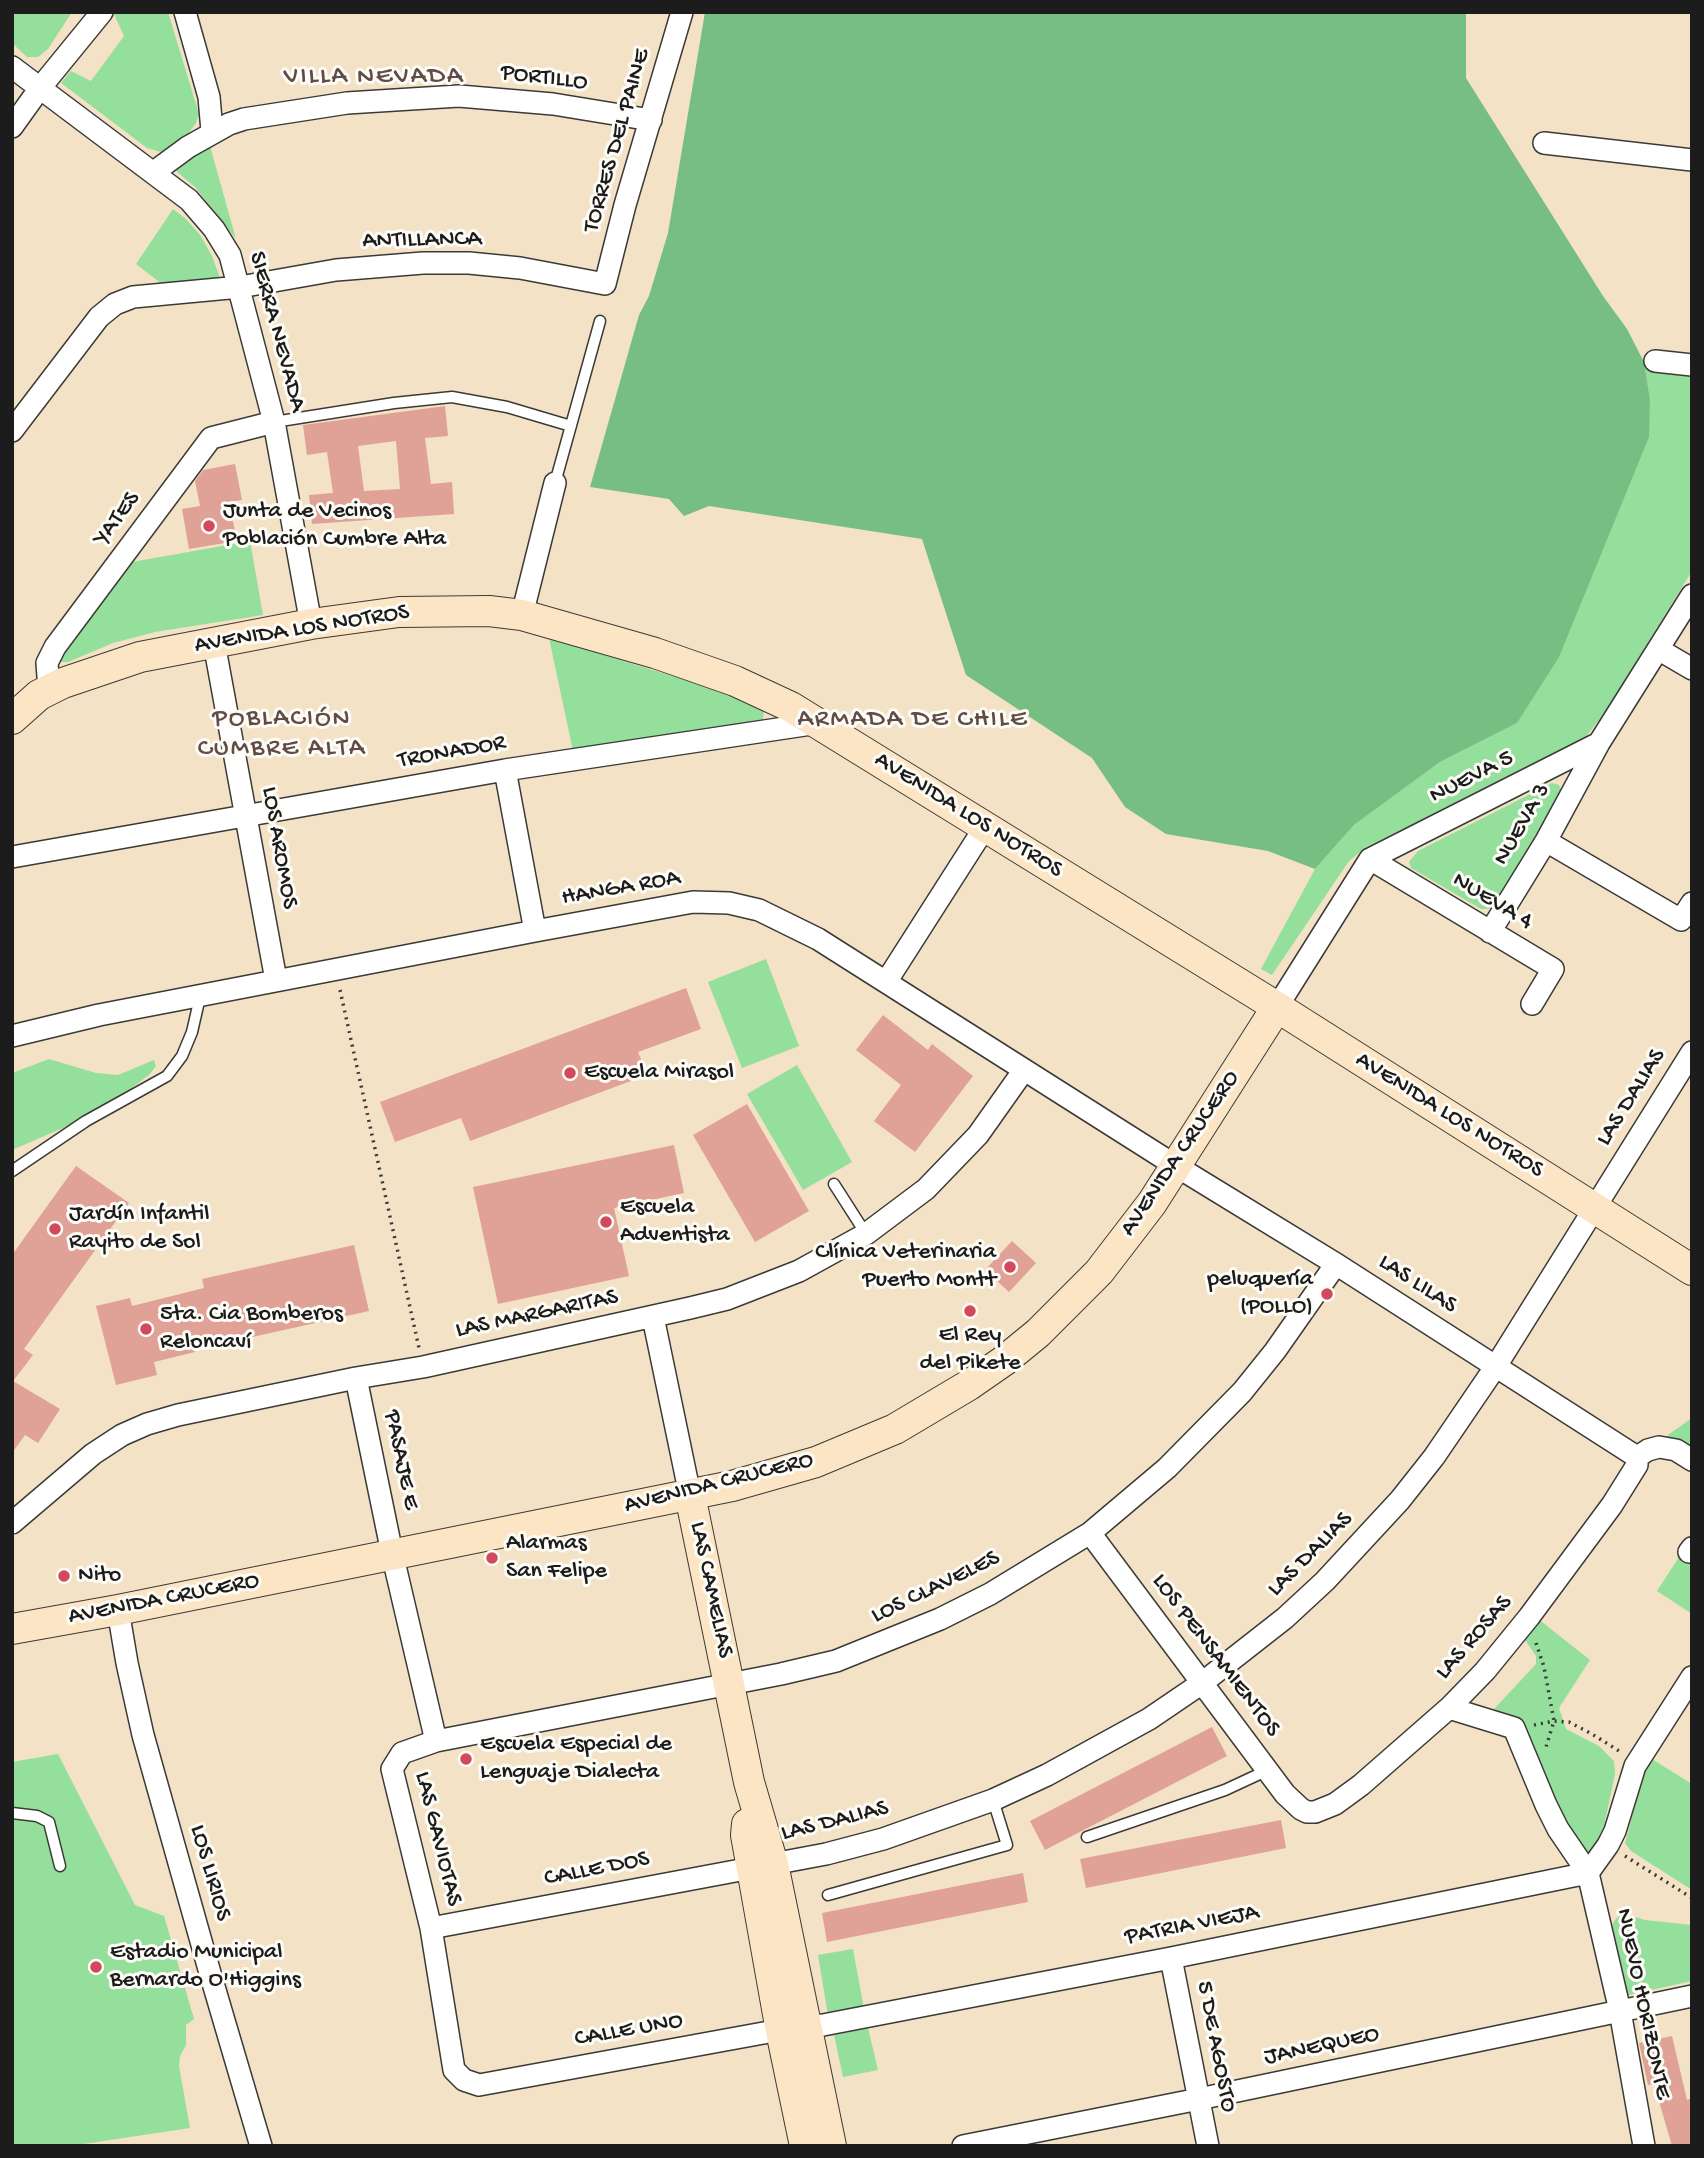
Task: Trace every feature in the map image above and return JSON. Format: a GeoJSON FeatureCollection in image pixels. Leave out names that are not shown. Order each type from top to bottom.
{"type":"FeatureCollection","features":[{"type":"Feature","properties":{"kind":"main road","name":"AVENIDA LOS NOTROS"},"geometry":{"type":"LineString","coordinates":[[12,719],[39,695],[49,690],[80,675],[140,657],[366,615],[444,610],[522,615],[698,667],[763,693],[818,723],[1277,1007],[1692,1270]]}},
{"type":"Feature","properties":{"kind":"main road","name":"AVENIDA CRUCERO"},"geometry":{"type":"LineString","coordinates":[[12,1629],[118,1610],[774,1475],[856,1447],[895,1429],[969,1385],[1038,1333],[1077,1295],[1127,1238],[1277,1007]]}},
{"type":"Feature","properties":{"kind":"main road","name":"LAS CAMELIAS"},"geometry":{"type":"LineString","coordinates":[[690,1494],[749,1782],[746,1835],[762,1866],[793,2029],[805,2146]]}},
{"type":"Feature","properties":{"kind":"main road","name":"LAS CAMELIAS"},"geometry":{"type":"LineString","coordinates":[[793,2029],[831,2146]]}},
{"type":"Feature","properties":{"kind":"street"},"geometry":{"type":"LineString","coordinates":[[12,127],[102,12]]}},
{"type":"Feature","properties":{"kind":"street"},"geometry":{"type":"LineString","coordinates":[[185,12],[209,97],[212,131]]}},
{"type":"Feature","properties":{"kind":"street","name":"TORRES DEL PAINE"},"geometry":{"type":"LineString","coordinates":[[605,284],[625,205],[682,12]]}},
{"type":"Feature","properties":{"kind":"street","name":"SIERRA NEVADA"},"geometry":{"type":"LineString","coordinates":[[12,67],[189,200],[214,229],[230,255],[274,422],[311,624]]}},
{"type":"Feature","properties":{"kind":"street","name":"PORTILLO"},"geometry":{"type":"LineString","coordinates":[[154,172],[212,131],[244,119],[347,103],[459,96],[553,104],[651,120]]}},
{"type":"Feature","properties":{"kind":"street"},"geometry":{"type":"LineString","coordinates":[[1544,143],[1692,160]]}},
{"type":"Feature","properties":{"kind":"street","name":"ANTILLANCA"},"geometry":{"type":"LineString","coordinates":[[12,431],[99,317],[116,304],[133,297],[240,287],[336,270],[423,263],[469,263],[520,268],[605,284]]}},
{"type":"Feature","properties":{"kind":"street"},"geometry":{"type":"LineString","coordinates":[[1654,361],[1692,365]]}},
{"type":"Feature","properties":{"kind":"street","name":"YATES"},"geometry":{"type":"LineString","coordinates":[[49,690],[47,663],[55,647],[211,438],[274,422]]}},
{"type":"Feature","properties":{"kind":"street"},"geometry":{"type":"LineString","coordinates":[[522,615],[555,483]]}},
{"type":"Feature","properties":{"kind":"street"},"geometry":{"type":"LineString","coordinates":[[1599,743],[1692,595]]}},
{"type":"Feature","properties":{"kind":"street","name":"LOS AROMOS"},"geometry":{"type":"LineString","coordinates":[[214,643],[276,980]]}},
{"type":"Feature","properties":{"kind":"street"},"geometry":{"type":"LineString","coordinates":[[1658,649],[1692,669]]}},
{"type":"Feature","properties":{"kind":"street","name":"TRONADOR"},"geometry":{"type":"LineString","coordinates":[[12,857],[505,770],[818,723]]}},
{"type":"Feature","properties":{"kind":"street","name":"NUEVA 3"},"geometry":{"type":"LineString","coordinates":[[1490,932],[1546,841],[1599,743]]}},
{"type":"Feature","properties":{"kind":"street","name":"NUEVA 5"},"geometry":{"type":"LineString","coordinates":[[1370,859],[1599,743]]}},
{"type":"Feature","properties":{"kind":"street"},"geometry":{"type":"LineString","coordinates":[[505,770],[536,931]]}},
{"type":"Feature","properties":{"kind":"street"},"geometry":{"type":"LineString","coordinates":[[886,982],[985,827]]}},
{"type":"Feature","properties":{"kind":"street"},"geometry":{"type":"LineString","coordinates":[[1546,841],[1681,920],[1692,903]]}},
{"type":"Feature","properties":{"kind":"street"},"geometry":{"type":"LineString","coordinates":[[1277,1007],[1370,859]]}},
{"type":"Feature","properties":{"kind":"street","name":"NUEVA 4"},"geometry":{"type":"LineString","coordinates":[[1370,859],[1553,969],[1532,1004]]}},
{"type":"Feature","properties":{"kind":"street","name":"HANGA ROA"},"geometry":{"type":"LineString","coordinates":[[12,1036],[99,1015],[536,931],[693,902],[729,902],[759,910],[818,939],[1176,1166]]}},
{"type":"Feature","properties":{"kind":"street","name":"LAS DALIAS"},"geometry":{"type":"LineString","coordinates":[[762,1866],[826,1854],[883,1839],[993,1800],[1099,1749],[1149,1719],[1202,1683],[1284,1618],[1364,1541],[1434,1457],[1496,1366],[1692,1052]]}},
{"type":"Feature","properties":{"kind":"street","name":"LAS MARGARITAS"},"geometry":{"type":"LineString","coordinates":[[12,1523],[93,1454],[122,1435],[147,1424],[178,1415],[423,1367],[653,1317],[727,1299],[764,1286],[822,1260],[866,1234],[926,1189],[953,1163],[1001,1105],[1024,1070]]}},
{"type":"Feature","properties":{"kind":"street","name":"LAS LILAS"},"geometry":{"type":"LineString","coordinates":[[1176,1166],[1336,1264],[1633,1454]]}},
{"type":"Feature","properties":{"kind":"street","name":"LOS CLAVELES"},"geometry":{"type":"LineString","coordinates":[[436,1741],[729,1685],[836,1661],[889,1642],[990,1594],[1090,1532],[1167,1468],[1242,1392],[1307,1308],[1336,1264]]}},
{"type":"Feature","properties":{"kind":"street","name":"LAS CAMELIAS"},"geometry":{"type":"LineString","coordinates":[[653,1317],[690,1494]]}},
{"type":"Feature","properties":{"kind":"street","name":"PASAJE E"},"geometry":{"type":"LineString","coordinates":[[356,1378],[392,1553]]}},
{"type":"Feature","properties":{"kind":"street"},"geometry":{"type":"LineString","coordinates":[[1633,1454],[1659,1447],[1676,1450],[1692,1460]]}},
{"type":"Feature","properties":{"kind":"street","name":"LAS ROSAS"},"geometry":{"type":"LineString","coordinates":[[1301,1809],[1315,1812],[1335,1804],[1361,1785],[1449,1708],[1485,1671],[1529,1617],[1612,1505],[1632,1474],[1633,1454]]}},
{"type":"Feature","properties":{"kind":"street","name":"LOS PENSAMIENTOS"},"geometry":{"type":"LineString","coordinates":[[1090,1532],[1292,1802],[1301,1809]]}},
{"type":"Feature","properties":{"kind":"street","name":"LAS GAVIOTAS"},"geometry":{"type":"LineString","coordinates":[[392,1553],[436,1741],[402,1753],[392,1769],[432,1928],[454,2070],[464,2080]]}},
{"type":"Feature","properties":{"kind":"street","name":"LOS LIRIOS"},"geometry":{"type":"LineString","coordinates":[[118,1610],[143,1735],[261,2146]]}},
{"type":"Feature","properties":{"kind":"street"},"geometry":{"type":"LineString","coordinates":[[1449,1708],[1514,1728],[1535,1782],[1559,1829],[1588,1872],[1608,1845],[1621,1818],[1635,1766],[1692,1677]]}},
{"type":"Feature","properties":{"kind":"street","name":"CALLE DOS"},"geometry":{"type":"LineString","coordinates":[[432,1928],[762,1866]]}},
{"type":"Feature","properties":{"kind":"street","name":"PATRIA VIEJA"},"geometry":{"type":"LineString","coordinates":[[793,2029],[1171,1958],[1588,1872]]}},
{"type":"Feature","properties":{"kind":"street","name":"NUEVO HORIZONTE"},"geometry":{"type":"LineString","coordinates":[[1588,1872],[1620,2011],[1644,2146]]}},
{"type":"Feature","properties":{"kind":"street","name":"5 DE AGOSTO"},"geometry":{"type":"LineString","coordinates":[[1171,1958],[1208,2146]]}},
{"type":"Feature","properties":{"kind":"street","name":"JANEQUEO"},"geometry":{"type":"LineString","coordinates":[[962,2146],[1692,1996]]}},
{"type":"Feature","properties":{"kind":"street","name":"CALLE UNO"},"geometry":{"type":"LineString","coordinates":[[464,2080],[479,2085],[793,2029]]}},
{"type":"Feature","properties":{"kind":"lane"},"geometry":{"type":"LineString","coordinates":[[555,483],[600,321]]}},
{"type":"Feature","properties":{"kind":"lane"},"geometry":{"type":"LineString","coordinates":[[274,422],[394,403],[452,397],[507,407],[571,426]]}},
{"type":"Feature","properties":{"kind":"lane"},"geometry":{"type":"LineString","coordinates":[[12,1171],[86,1121],[167,1076],[182,1056],[192,1032],[201,997]]}},
{"type":"Feature","properties":{"kind":"lane"},"geometry":{"type":"LineString","coordinates":[[834,1184],[866,1234]]}},
{"type":"Feature","properties":{"kind":"lane"},"geometry":{"type":"LineString","coordinates":[[1087,1837],[1225,1790],[1268,1770]]}},
{"type":"Feature","properties":{"kind":"lane"},"geometry":{"type":"LineString","coordinates":[[828,1895],[1007,1845],[993,1800]]}},
{"type":"Feature","properties":{"kind":"lane"},"geometry":{"type":"LineString","coordinates":[[12,1813],[37,1816],[49,1822],[61,1866]]}},
{"type":"Feature","properties":{"kind":"path"},"geometry":{"type":"LineString","coordinates":[[336,971],[423,1367]]}},
{"type":"Feature","properties":{"kind":"path"},"geometry":{"type":"LineString","coordinates":[[1529,1617],[1544,1667],[1554,1721],[1535,1782]]}},
{"type":"Feature","properties":{"kind":"path"},"geometry":{"type":"LineString","coordinates":[[1554,1721],[1569,1722],[1592,1734],[1615,1748],[1635,1766]]}},
{"type":"Feature","properties":{"kind":"path"},"geometry":{"type":"LineString","coordinates":[[1608,1845],[1692,1898]]}},
{"type":"Feature","properties":{"kind":"green space"},"geometry":{"type":"Polygon","coordinates":[[[12,12],[72,12],[48,49],[38,57],[27,57],[12,43],[12,12]]]}},
{"type":"Feature","properties":{"kind":"green space"},"geometry":{"type":"Polygon","coordinates":[[[168,12],[199,114],[188,134],[176,147],[164,153],[147,148],[61,83],[71,71],[91,81],[124,36],[114,14],[168,12]]]}},
{"type":"Feature","properties":{"kind":"green space"},"geometry":{"type":"Polygon","coordinates":[[[705,12],[1466,12],[1466,78],[1603,296],[1627,329],[1644,362],[1650,399],[1649,437],[1559,657],[1517,723],[1440,762],[1354,825],[1315,869],[1268,851],[1166,834],[1125,807],[1092,758],[966,675],[922,539],[709,506],[684,516],[669,499],[590,487],[639,315],[649,296],[668,233],[705,12]]]}},
{"type":"Feature","properties":{"kind":"green space"},"geometry":{"type":"Polygon","coordinates":[[[210,146],[236,239],[195,187],[176,171],[175,166],[210,146]]]}},
{"type":"Feature","properties":{"kind":"green space"},"geometry":{"type":"Polygon","coordinates":[[[173,209],[200,235],[220,278],[162,284],[136,264],[173,209]]]}},
{"type":"Feature","properties":{"kind":"green space"},"geometry":{"type":"Polygon","coordinates":[[[1644,362],[1692,372],[1692,571],[1605,712],[1585,738],[1572,747],[1366,847],[1349,861],[1272,975],[1261,969],[1315,869],[1354,825],[1440,762],[1517,723],[1650,399],[1644,362]]]}},
{"type":"Feature","properties":{"kind":"green space"},"geometry":{"type":"Polygon","coordinates":[[[250,541],[263,615],[155,632],[113,643],[68,662],[59,662],[60,648],[132,562],[250,541]]]}},
{"type":"Feature","properties":{"kind":"green space"},"geometry":{"type":"Polygon","coordinates":[[[549,638],[760,706],[764,711],[763,719],[758,724],[573,751],[549,638]]]}},
{"type":"Feature","properties":{"kind":"green space"},"geometry":{"type":"Polygon","coordinates":[[[1552,783],[1559,785],[1562,792],[1496,904],[1489,909],[1481,909],[1411,868],[1409,862],[1418,851],[1552,783]]]}},
{"type":"Feature","properties":{"kind":"green space"},"geometry":{"type":"Polygon","coordinates":[[[766,959],[799,1046],[742,1068],[708,982],[766,959]]]}},
{"type":"Feature","properties":{"kind":"green space"},"geometry":{"type":"Polygon","coordinates":[[[49,1059],[96,1073],[118,1075],[154,1060],[156,1066],[149,1075],[122,1095],[63,1128],[12,1150],[12,1073],[49,1059]]]}},
{"type":"Feature","properties":{"kind":"green space"},"geometry":{"type":"Polygon","coordinates":[[[797,1065],[852,1162],[803,1190],[747,1094],[797,1065]]]}},
{"type":"Feature","properties":{"kind":"green space"},"geometry":{"type":"Polygon","coordinates":[[[1692,1418],[1692,1457],[1666,1440],[1668,1435],[1692,1418]]]}},
{"type":"Feature","properties":{"kind":"green space"},"geometry":{"type":"Polygon","coordinates":[[[1679,1557],[1689,1561],[1692,1557],[1692,1614],[1657,1591],[1679,1557]]]}},
{"type":"Feature","properties":{"kind":"green space"},"geometry":{"type":"Polygon","coordinates":[[[1537,1618],[1590,1660],[1559,1708],[1566,1729],[1599,1746],[1614,1761],[1615,1774],[1604,1826],[1595,1845],[1587,1854],[1583,1854],[1494,1709],[1536,1664],[1536,1656],[1524,1635],[1537,1618]]]}},
{"type":"Feature","properties":{"kind":"green space","name":"Estadio Municipal Bernardo O'Higgins"},"geometry":{"type":"Polygon","coordinates":[[[58,1754],[135,1905],[164,1916],[194,2019],[186,2025],[186,2045],[180,2056],[179,2066],[190,2128],[70,2146],[12,2146],[12,1762],[58,1754]]]}},
{"type":"Feature","properties":{"kind":"green space"},"geometry":{"type":"Polygon","coordinates":[[[1652,1759],[1692,1784],[1692,1890],[1631,1851],[1625,1843],[1643,1776],[1652,1759]]]}},
{"type":"Feature","properties":{"kind":"green space"},"geometry":{"type":"Polygon","coordinates":[[[1626,1914],[1645,1920],[1692,1925],[1692,1981],[1624,1996],[1611,1931],[1614,1921],[1626,1914]]]}},
{"type":"Feature","properties":{"kind":"green space"},"geometry":{"type":"Polygon","coordinates":[[[853,1949],[864,2009],[828,2015],[818,1955],[853,1949]]]}},
{"type":"Feature","properties":{"kind":"green space"},"geometry":{"type":"Polygon","coordinates":[[[868,2028],[878,2070],[843,2077],[834,2035],[868,2028]]]}},
{"type":"Feature","properties":{"kind":"building"},"geometry":{"type":"Polygon","coordinates":[[[445,406],[448,436],[425,438],[431,484],[452,482],[454,514],[312,524],[309,495],[333,493],[327,452],[307,455],[303,425],[445,406]],[[396,441],[358,446],[364,491],[400,489],[396,441]]]}},
{"type":"Feature","properties":{"kind":"building"},"geometry":{"type":"Polygon","coordinates":[[[235,464],[242,500],[229,502],[237,541],[189,549],[182,509],[200,506],[195,481],[203,470],[235,464]]]}},
{"type":"Feature","properties":{"kind":"building"},"geometry":{"type":"Polygon","coordinates":[[[686,988],[701,1029],[638,1052],[647,1075],[470,1141],[461,1118],[395,1142],[380,1102],[686,988]]]}},
{"type":"Feature","properties":{"kind":"building"},"geometry":{"type":"Polygon","coordinates":[[[883,1015],[928,1050],[932,1044],[973,1076],[915,1152],[874,1121],[901,1085],[856,1050],[883,1015]]]}},
{"type":"Feature","properties":{"kind":"building"},"geometry":{"type":"Polygon","coordinates":[[[747,1104],[809,1211],[755,1242],[693,1135],[747,1104]]]}},
{"type":"Feature","properties":{"kind":"building"},"geometry":{"type":"Polygon","coordinates":[[[674,1145],[684,1193],[614,1208],[629,1276],[498,1304],[473,1187],[674,1145]]]}},
{"type":"Feature","properties":{"kind":"building"},"geometry":{"type":"Polygon","coordinates":[[[76,1166],[129,1203],[24,1349],[33,1355],[13,1381],[60,1409],[38,1443],[25,1435],[12,1453],[12,1255],[76,1166]]]}},
{"type":"Feature","properties":{"kind":"building","name":"Clínica Veterinaria Puerto Montt"},"geometry":{"type":"Polygon","coordinates":[[[1012,1241],[1036,1263],[1009,1292],[985,1270],[1012,1241]]]}},
{"type":"Feature","properties":{"kind":"building"},"geometry":{"type":"Polygon","coordinates":[[[354,1245],[369,1311],[194,1350],[195,1352],[154,1362],[157,1375],[116,1385],[96,1306],[130,1298],[132,1306],[204,1288],[202,1279],[354,1245]]]}},
{"type":"Feature","properties":{"kind":"building"},"geometry":{"type":"Polygon","coordinates":[[[1212,1727],[1227,1756],[1045,1850],[1030,1821],[1212,1727]]]}},
{"type":"Feature","properties":{"kind":"building"},"geometry":{"type":"Polygon","coordinates":[[[1281,1820],[1286,1848],[1086,1888],[1080,1859],[1281,1820]]]}},
{"type":"Feature","properties":{"kind":"building"},"geometry":{"type":"Polygon","coordinates":[[[1023,1873],[1028,1902],[827,1942],[822,1913],[1023,1873]]]}},
{"type":"Feature","properties":{"kind":"building"},"geometry":{"type":"Polygon","coordinates":[[[1672,2036],[1687,2100],[1692,2098],[1692,2146],[1672,2146],[1654,2084],[1648,2085],[1639,2043],[1672,2036]]]}},
{"type":"Feature","properties":{"kind":"place","name":"Junta de Vecinos Población Cumbre Alta"},"geometry":{"type":"Point","coordinates":[209,526]}},
{"type":"Feature","properties":{"kind":"place","name":"Escuela Mirasol"},"geometry":{"type":"Point","coordinates":[570,1073]}},
{"type":"Feature","properties":{"kind":"place","name":"Escuela Adventista"},"geometry":{"type":"Point","coordinates":[606,1222]}},
{"type":"Feature","properties":{"kind":"place","name":"Jardín Infantil Rayito de Sol"},"geometry":{"type":"Point","coordinates":[55,1229]}},
{"type":"Feature","properties":{"kind":"place","name":"Clínica Veterinaria Puerto Montt"},"geometry":{"type":"Point","coordinates":[1010,1267]}},
{"type":"Feature","properties":{"kind":"place","name":"peluquería (POLLO)"},"geometry":{"type":"Point","coordinates":[1327,1294]}},
{"type":"Feature","properties":{"kind":"place","name":"El Rey del Pikete"},"geometry":{"type":"Point","coordinates":[970,1311]}},
{"type":"Feature","properties":{"kind":"place","name":"5ta. Cia Bomberos Reloncaví"},"geometry":{"type":"Point","coordinates":[146,1329]}},
{"type":"Feature","properties":{"kind":"place","name":"Alarmas San Felipe"},"geometry":{"type":"Point","coordinates":[492,1558]}},
{"type":"Feature","properties":{"kind":"place","name":"Nito"},"geometry":{"type":"Point","coordinates":[64,1576]}},
{"type":"Feature","properties":{"kind":"place","name":"Escuela Especial de Lenguaje Dialecta"},"geometry":{"type":"Point","coordinates":[466,1759]}},
{"type":"Feature","properties":{"kind":"place","name":"Estadio Municipal Bernardo O'Higgins"},"geometry":{"type":"Point","coordinates":[96,1967]}},
{"type":"Feature","properties":{"kind":"district","name":"VILLA NEVADA"},"geometry":{"type":"Point","coordinates":[374,78]}},
{"type":"Feature","properties":{"kind":"district","name":"ARMADA DE CHILE"},"geometry":{"type":"Point","coordinates":[913,721]}},
{"type":"Feature","properties":{"kind":"district","name":"POBLACIÓN CUMBRE ALTA"},"geometry":{"type":"Point","coordinates":[282,735]}}]}
